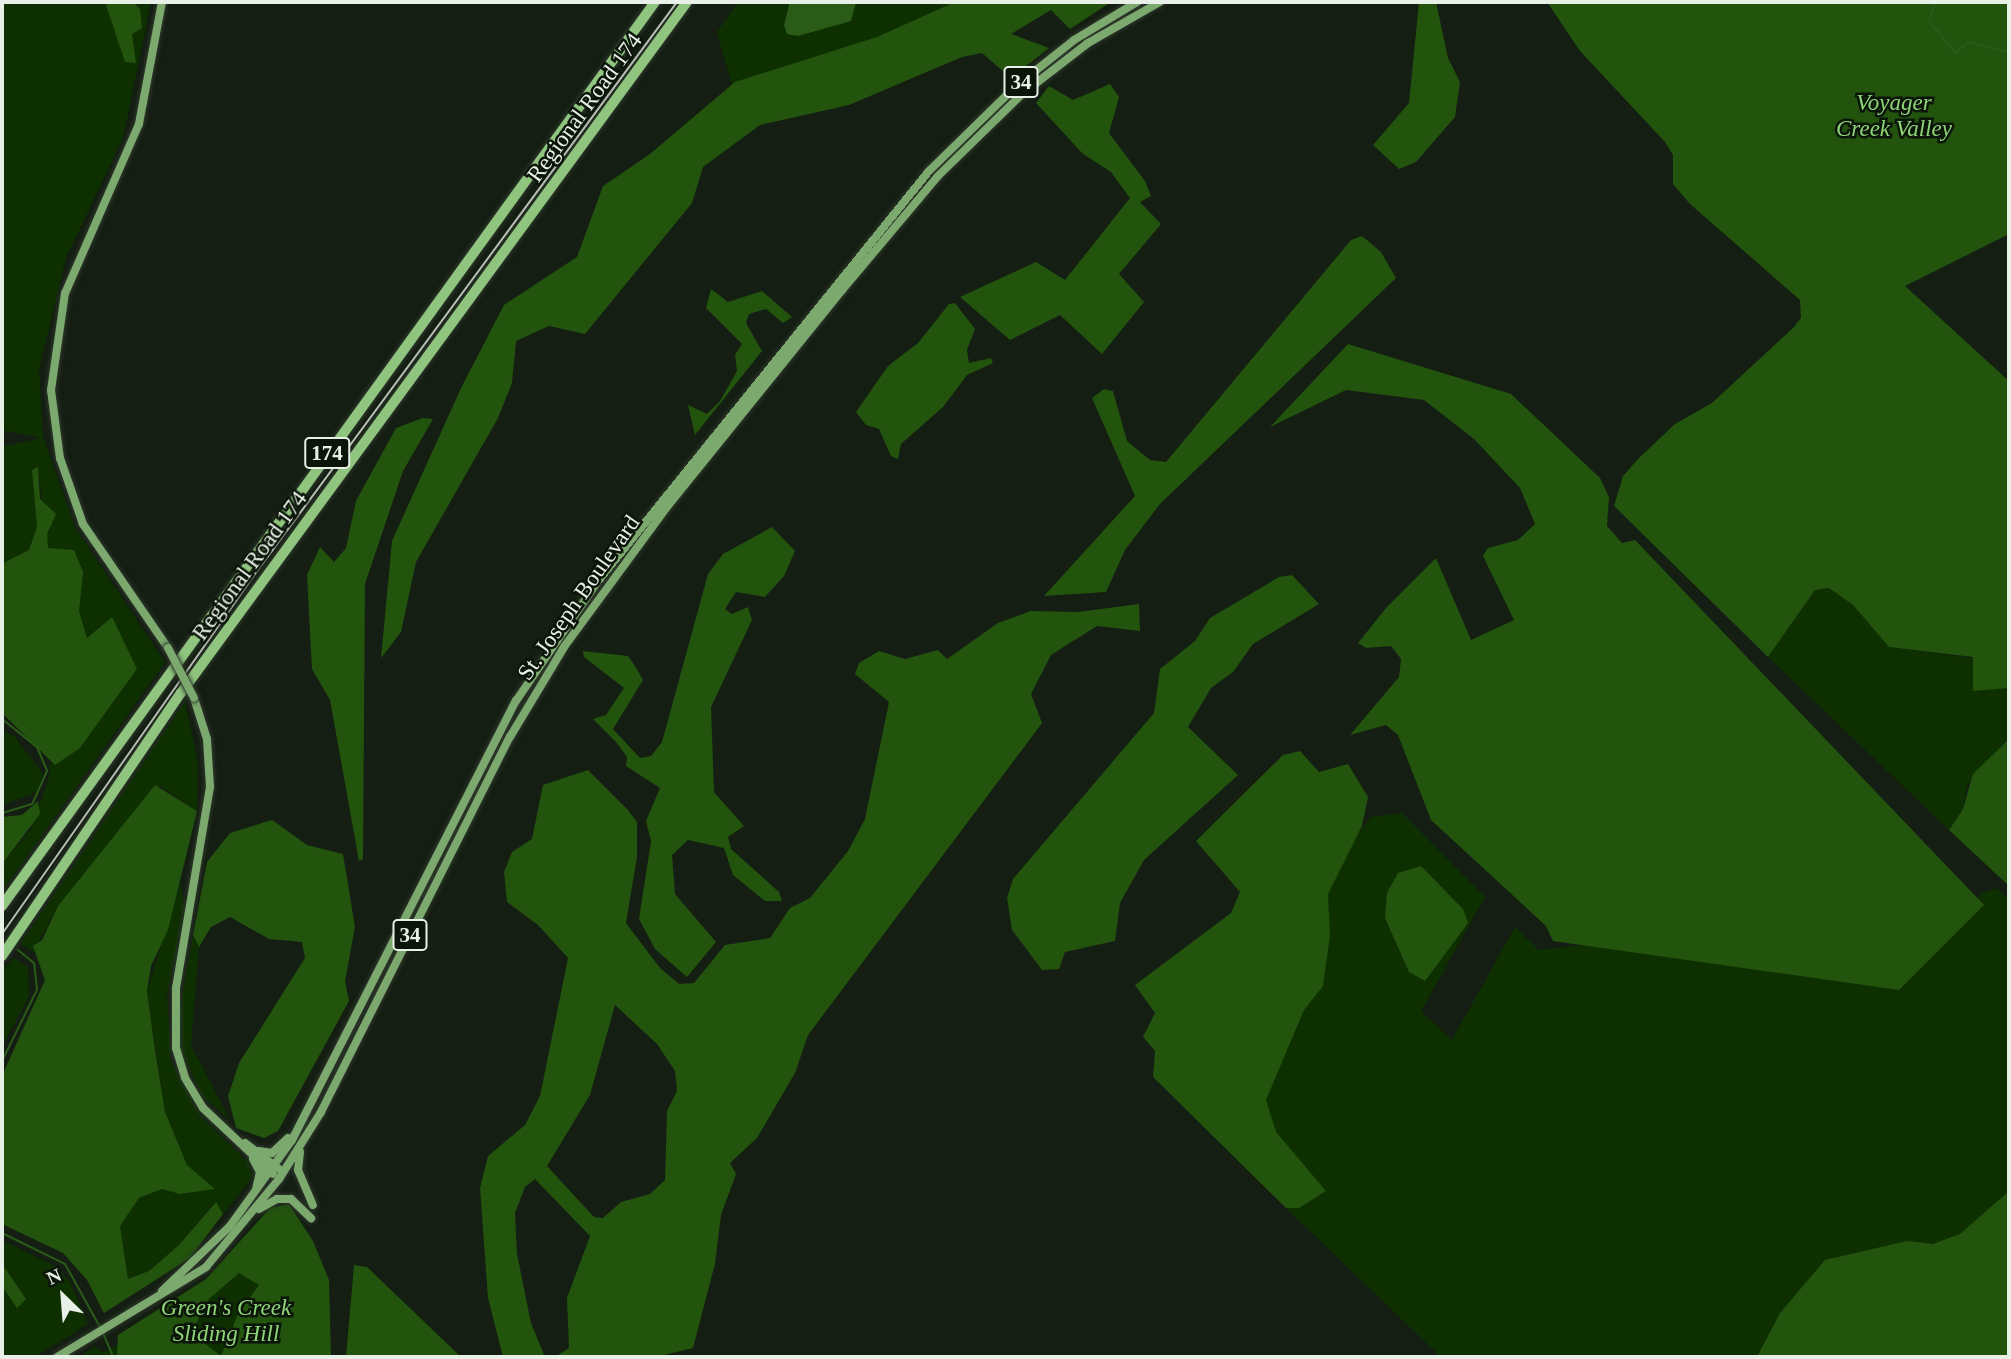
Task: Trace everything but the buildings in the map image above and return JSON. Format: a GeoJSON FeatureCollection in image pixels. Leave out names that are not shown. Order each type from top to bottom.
{"type":"FeatureCollection","features":[{"type":"Feature","properties":{"kind":"highway","name":"Regional Road 174"},"geometry":{"type":"LineString","coordinates":[[2,906],[655,2]]}},
{"type":"Feature","properties":{"kind":"highway","name":"Regional Road 174"},"geometry":{"type":"LineString","coordinates":[[2,956],[181,693],[687,2]]}},
{"type":"Feature","properties":{"kind":"highway"},"geometry":{"type":"LineString","coordinates":[[2,965],[13,940]]}},
{"type":"Feature","properties":{"kind":"main road"},"geometry":{"type":"LineString","coordinates":[[162,2],[139,124],[65,293],[51,390],[60,458],[79,514],[168,648],[194,698],[207,739],[210,787],[173,1018],[179,1061],[203,1108],[260,1172],[247,1204]]}},
{"type":"Feature","properties":{"kind":"main road","name":"St. Joseph Boulevard"},"geometry":{"type":"LineString","coordinates":[[57,1357],[120,1321],[206,1266],[250,1215],[281,1176],[303,1142],[510,737],[663,504],[832,285],[929,171],[1015,87],[1074,40],[1137,2]]}},
{"type":"Feature","properties":{"kind":"main road","name":"St. Joseph Boulevard"},"geometry":{"type":"LineString","coordinates":[[147,1304],[205,1252],[273,1169],[310,1107],[514,704],[598,581],[937,177],[1022,94],[1088,43],[1160,2]]}},
{"type":"Feature","properties":{"kind":"main road"},"geometry":{"type":"LineString","coordinates":[[929,171],[937,177]]}},
{"type":"Feature","properties":{"kind":"main road"},"geometry":{"type":"LineString","coordinates":[[832,285],[841,291]]}},
{"type":"Feature","properties":{"kind":"main road"},"geometry":{"type":"LineString","coordinates":[[598,581],[607,587]]}},
{"type":"Feature","properties":{"kind":"main road"},"geometry":{"type":"LineString","coordinates":[[247,1144],[264,1153],[278,1150],[310,1107]]}},
{"type":"Feature","properties":{"kind":"main road"},"geometry":{"type":"LineString","coordinates":[[203,1108],[281,1176]]}},
{"type":"Feature","properties":{"kind":"main road"},"geometry":{"type":"LineString","coordinates":[[232,1139],[273,1169]]}},
{"type":"Feature","properties":{"kind":"main road"},"geometry":{"type":"LineString","coordinates":[[303,1142],[298,1170],[313,1205]]}},
{"type":"Feature","properties":{"kind":"main road"},"geometry":{"type":"LineString","coordinates":[[250,1215],[286,1198],[311,1218]]}},
{"type":"Feature","properties":{"kind":"green space"},"geometry":{"type":"Polygon","coordinates":[[[2,2],[105,2],[121,48],[136,63],[132,34],[140,9],[133,2],[151,2],[123,138],[66,258],[39,370],[43,437],[76,529],[165,662],[2,892],[2,864],[32,828],[50,775],[49,764],[80,748],[137,669],[111,617],[87,638],[79,611],[83,572],[48,548],[38,468],[32,470],[37,527],[29,550],[5,562],[2,570],[2,447],[41,438],[2,430],[2,2]]]}},
{"type":"Feature","properties":{"kind":"green space"},"geometry":{"type":"Polygon","coordinates":[[[105,2],[133,2],[140,9],[142,28],[132,34],[136,63],[125,62],[105,2]]]}},
{"type":"Feature","properties":{"kind":"green space"},"geometry":{"type":"Polygon","coordinates":[[[738,2],[990,2],[735,95],[717,32],[738,2]]]}},
{"type":"Feature","properties":{"kind":"green space"},"geometry":{"type":"Polygon","coordinates":[[[955,2],[1111,2],[1070,29],[1051,10],[1011,34],[1049,48],[1011,78],[982,53],[962,57],[849,105],[760,125],[703,167],[692,203],[585,334],[549,326],[516,341],[512,383],[498,418],[416,562],[401,632],[381,658],[392,541],[461,388],[504,305],[577,257],[603,186],[650,154],[735,82],[877,37],[955,2]]]}},
{"type":"Feature","properties":{"kind":"green space"},"geometry":{"type":"Polygon","coordinates":[[[1419,2],[1436,2],[1448,58],[1460,82],[1455,117],[1416,162],[1399,169],[1373,145],[1409,103],[1419,2]]]}},
{"type":"Feature","properties":{"kind":"green space","name":"Voyager Creek Valley"},"geometry":{"type":"Polygon","coordinates":[[[1547,2],[2009,2],[2009,234],[1905,286],[2009,381],[2009,688],[1973,691],[1973,657],[1889,647],[1853,605],[1829,588],[1815,590],[1768,657],[1614,506],[1623,476],[1638,459],[1675,424],[1712,403],[1793,328],[1801,318],[1800,300],[1690,204],[1673,184],[1673,155],[1665,142],[1580,51],[1547,2]]]}},
{"type":"Feature","properties":{"kind":"green space"},"geometry":{"type":"Polygon","coordinates":[[[1110,84],[1119,97],[1109,133],[1145,181],[1151,196],[1140,202],[1161,224],[1119,274],[1144,302],[1102,354],[1060,315],[1010,340],[960,297],[1036,262],[1065,280],[1130,198],[1111,172],[1083,154],[1036,103],[1049,86],[1073,100],[1110,84]]]}},
{"type":"Feature","properties":{"kind":"green space"},"geometry":{"type":"Polygon","coordinates":[[[1362,236],[1381,252],[1396,278],[1160,504],[1125,550],[1106,592],[1044,596],[1135,496],[1092,398],[1104,389],[1113,391],[1127,441],[1150,460],[1166,462],[1351,240],[1362,236]]]}},
{"type":"Feature","properties":{"kind":"green space"},"geometry":{"type":"Polygon","coordinates":[[[711,289],[728,302],[762,291],[792,317],[783,323],[766,309],[749,314],[746,323],[762,351],[695,435],[688,405],[707,414],[720,401],[737,371],[735,355],[742,344],[706,308],[711,289]]]}},
{"type":"Feature","properties":{"kind":"green space"},"geometry":{"type":"Polygon","coordinates":[[[955,303],[975,329],[967,350],[969,363],[991,358],[993,363],[967,375],[943,407],[901,444],[898,459],[891,456],[879,429],[866,425],[856,412],[888,366],[918,343],[949,304],[955,303]]]}},
{"type":"Feature","properties":{"kind":"green space"},"geometry":{"type":"Polygon","coordinates":[[[1348,344],[1511,394],[1600,478],[1609,497],[1607,526],[1622,543],[1635,540],[1984,905],[1899,990],[1553,941],[1546,926],[1431,820],[1398,735],[1386,725],[1350,735],[1399,677],[1401,659],[1391,646],[1366,648],[1358,643],[1386,608],[1436,558],[1471,640],[1514,620],[1483,556],[1488,548],[1518,540],[1535,524],[1520,488],[1474,439],[1424,400],[1346,390],[1270,427],[1348,344]]]}},
{"type":"Feature","properties":{"kind":"green space"},"geometry":{"type":"Polygon","coordinates":[[[423,418],[433,419],[403,471],[365,584],[363,859],[359,861],[330,700],[312,669],[307,575],[320,547],[334,562],[346,548],[356,501],[396,428],[423,418]]]}},
{"type":"Feature","properties":{"kind":"green space"},"geometry":{"type":"Polygon","coordinates":[[[38,467],[40,499],[56,514],[47,534],[48,548],[74,550],[83,572],[79,611],[87,638],[112,617],[137,669],[80,748],[55,765],[2,713],[2,570],[5,562],[29,550],[37,527],[32,470],[38,467]]]}},
{"type":"Feature","properties":{"kind":"green space"},"geometry":{"type":"Polygon","coordinates":[[[772,527],[795,551],[784,576],[765,597],[736,592],[725,609],[732,614],[748,607],[752,620],[711,707],[714,792],[744,826],[728,837],[731,849],[779,892],[782,901],[765,901],[733,875],[724,848],[688,840],[672,855],[675,894],[716,942],[687,977],[655,949],[639,919],[651,841],[646,821],[660,788],[626,766],[627,757],[593,719],[606,715],[624,688],[584,657],[583,651],[628,656],[635,666],[643,680],[613,729],[640,758],[651,756],[662,742],[708,574],[723,554],[772,527]]]}},
{"type":"Feature","properties":{"kind":"green space"},"geometry":{"type":"Polygon","coordinates":[[[1292,575],[1319,604],[1253,644],[1233,672],[1211,688],[1188,727],[1238,775],[1144,860],[1120,903],[1115,941],[1065,952],[1059,969],[1042,970],[1012,930],[1007,898],[1013,879],[1154,713],[1160,669],[1195,641],[1210,618],[1279,577],[1292,575]]]}},
{"type":"Feature","properties":{"kind":"green space"},"geometry":{"type":"Polygon","coordinates":[[[1829,588],[1853,605],[1889,647],[1973,658],[1974,690],[2009,688],[2009,739],[1967,786],[1963,809],[1949,830],[1768,657],[1815,590],[1829,588]]]}},
{"type":"Feature","properties":{"kind":"green space"},"geometry":{"type":"Polygon","coordinates":[[[1139,604],[1140,631],[1097,626],[1051,655],[1031,694],[1042,723],[808,1035],[795,1073],[757,1138],[730,1163],[736,1174],[721,1215],[715,1264],[693,1348],[656,1357],[555,1357],[569,1348],[567,1298],[590,1236],[535,1179],[525,1187],[515,1213],[517,1254],[531,1323],[545,1357],[503,1357],[488,1298],[480,1188],[488,1156],[525,1125],[540,1096],[568,958],[538,925],[507,902],[504,872],[512,852],[532,839],[543,785],[588,770],[628,810],[637,822],[637,857],[626,923],[660,968],[679,984],[694,983],[725,945],[770,938],[790,908],[810,898],[848,851],[865,819],[889,702],[855,674],[859,663],[879,651],[905,659],[938,650],[947,659],[998,623],[1031,611],[1078,612],[1139,604]],[[615,1005],[590,1095],[547,1166],[594,1217],[603,1218],[621,1202],[650,1194],[665,1180],[667,1111],[677,1091],[675,1071],[657,1044],[615,1005]]]}},
{"type":"Feature","properties":{"kind":"green space"},"geometry":{"type":"Polygon","coordinates":[[[185,701],[198,763],[197,811],[160,786],[58,906],[33,952],[20,944],[185,701]]]}},
{"type":"Feature","properties":{"kind":"green space"},"geometry":{"type":"Polygon","coordinates":[[[2,730],[15,737],[43,774],[37,792],[2,805],[2,730]]]}},
{"type":"Feature","properties":{"kind":"green space"},"geometry":{"type":"Polygon","coordinates":[[[2009,739],[2009,886],[1949,830],[1963,809],[1973,774],[2009,739]]]}},
{"type":"Feature","properties":{"kind":"green space"},"geometry":{"type":"Polygon","coordinates":[[[1300,751],[1319,772],[1348,764],[1368,797],[1362,826],[1328,894],[1330,935],[1323,986],[1304,1010],[1266,1100],[1276,1132],[1326,1191],[1299,1208],[1286,1208],[1153,1077],[1155,1051],[1143,1037],[1155,1013],[1135,985],[1231,913],[1240,892],[1196,841],[1283,755],[1300,751]]]}},
{"type":"Feature","properties":{"kind":"green space"},"geometry":{"type":"Polygon","coordinates":[[[155,785],[197,811],[168,930],[151,966],[147,991],[155,1050],[165,1112],[187,1165],[215,1189],[180,1194],[162,1189],[139,1198],[120,1226],[128,1279],[149,1271],[179,1245],[216,1202],[223,1214],[190,1258],[104,1313],[87,1280],[63,1253],[2,1224],[2,1076],[45,980],[33,946],[42,940],[58,906],[155,785]]]}},
{"type":"Feature","properties":{"kind":"green space"},"geometry":{"type":"Polygon","coordinates":[[[38,801],[40,814],[2,864],[2,817],[22,815],[38,801]]]}},
{"type":"Feature","properties":{"kind":"green space"},"geometry":{"type":"Polygon","coordinates":[[[1402,813],[1485,897],[1421,1011],[1452,1040],[1515,927],[1539,950],[1673,935],[1917,952],[1983,893],[1996,888],[2009,900],[2009,1207],[1776,1357],[1441,1357],[1286,1208],[1313,1194],[1268,1134],[1264,1081],[1330,870],[1371,817],[1402,813]]]}},
{"type":"Feature","properties":{"kind":"green space"},"geometry":{"type":"Polygon","coordinates":[[[272,820],[307,845],[343,854],[355,927],[345,981],[349,1001],[278,1131],[264,1138],[236,1128],[228,1096],[239,1063],[305,958],[302,942],[269,939],[230,917],[211,927],[199,947],[193,935],[207,862],[230,833],[272,820]]]}},
{"type":"Feature","properties":{"kind":"green space"},"geometry":{"type":"Polygon","coordinates":[[[1421,866],[1463,909],[1468,923],[1425,981],[1409,972],[1385,918],[1387,893],[1398,873],[1421,866]]]}},
{"type":"Feature","properties":{"kind":"green space"},"geometry":{"type":"Polygon","coordinates":[[[181,882],[184,911],[167,996],[171,1061],[200,1115],[249,1163],[253,1177],[223,1214],[215,1202],[179,1245],[149,1271],[128,1279],[120,1226],[139,1198],[162,1189],[180,1194],[214,1189],[187,1165],[165,1112],[147,991],[181,882]]]}},
{"type":"Feature","properties":{"kind":"green space"},"geometry":{"type":"Polygon","coordinates":[[[193,935],[199,947],[191,1045],[230,1120],[202,1096],[181,1051],[180,1008],[193,935]]]}},
{"type":"Feature","properties":{"kind":"green space"},"geometry":{"type":"Polygon","coordinates":[[[14,958],[28,967],[29,996],[2,1047],[2,970],[14,958]]]}},
{"type":"Feature","properties":{"kind":"green space"},"geometry":{"type":"Polygon","coordinates":[[[2009,1191],[2009,1357],[1757,1357],[1780,1313],[1825,1260],[1907,1241],[1933,1244],[1960,1234],[2009,1191]]]}},
{"type":"Feature","properties":{"kind":"green space"},"geometry":{"type":"Polygon","coordinates":[[[289,1204],[313,1241],[329,1280],[331,1357],[117,1357],[118,1335],[206,1279],[270,1208],[289,1204]],[[239,1273],[209,1299],[191,1333],[221,1356],[238,1314],[259,1285],[239,1273]]]}},
{"type":"Feature","properties":{"kind":"green space","name":"Green's Creek Sliding Hill"},"geometry":{"type":"Polygon","coordinates":[[[267,1221],[256,1357],[78,1357],[95,1347],[103,1352],[166,1323],[267,1221]]]}},
{"type":"Feature","properties":{"kind":"green space"},"geometry":{"type":"Polygon","coordinates":[[[2,1240],[57,1267],[70,1282],[88,1324],[35,1357],[2,1357],[2,1240]]]}},
{"type":"Feature","properties":{"kind":"green space"},"geometry":{"type":"Polygon","coordinates":[[[2,1264],[26,1299],[17,1308],[2,1286],[2,1264]]]}},
{"type":"Feature","properties":{"kind":"green space"},"geometry":{"type":"Polygon","coordinates":[[[354,1265],[367,1267],[461,1357],[346,1357],[354,1265]]]}},
{"type":"Feature","properties":{"kind":"shaded area"},"geometry":{"type":"Polygon","coordinates":[[[790,2],[856,2],[851,21],[798,36],[787,34],[784,25],[790,2]]]}},
{"type":"Feature","properties":{"kind":"waterway"},"geometry":{"type":"LineString","coordinates":[[1935,2],[1929,22],[1956,53],[1968,42],[2009,52]]}},
{"type":"Feature","properties":{"kind":"waterway"},"geometry":{"type":"LineString","coordinates":[[2,719],[37,747],[47,771],[32,804],[2,813]]}},
{"type":"Feature","properties":{"kind":"waterway"},"geometry":{"type":"LineString","coordinates":[[2,1061],[37,990],[34,963],[18,950]]}},
{"type":"Feature","properties":{"kind":"waterway"},"geometry":{"type":"LineString","coordinates":[[2,1233],[65,1264],[100,1327]]}},
{"type":"Feature","properties":{"kind":"waterway"},"geometry":{"type":"LineString","coordinates":[[103,1333],[113,1357]]}},
{"type":"Feature","properties":{"kind":"tram line"},"geometry":{"type":"LineString","coordinates":[[2,934],[255,574],[677,2]]}}]}
